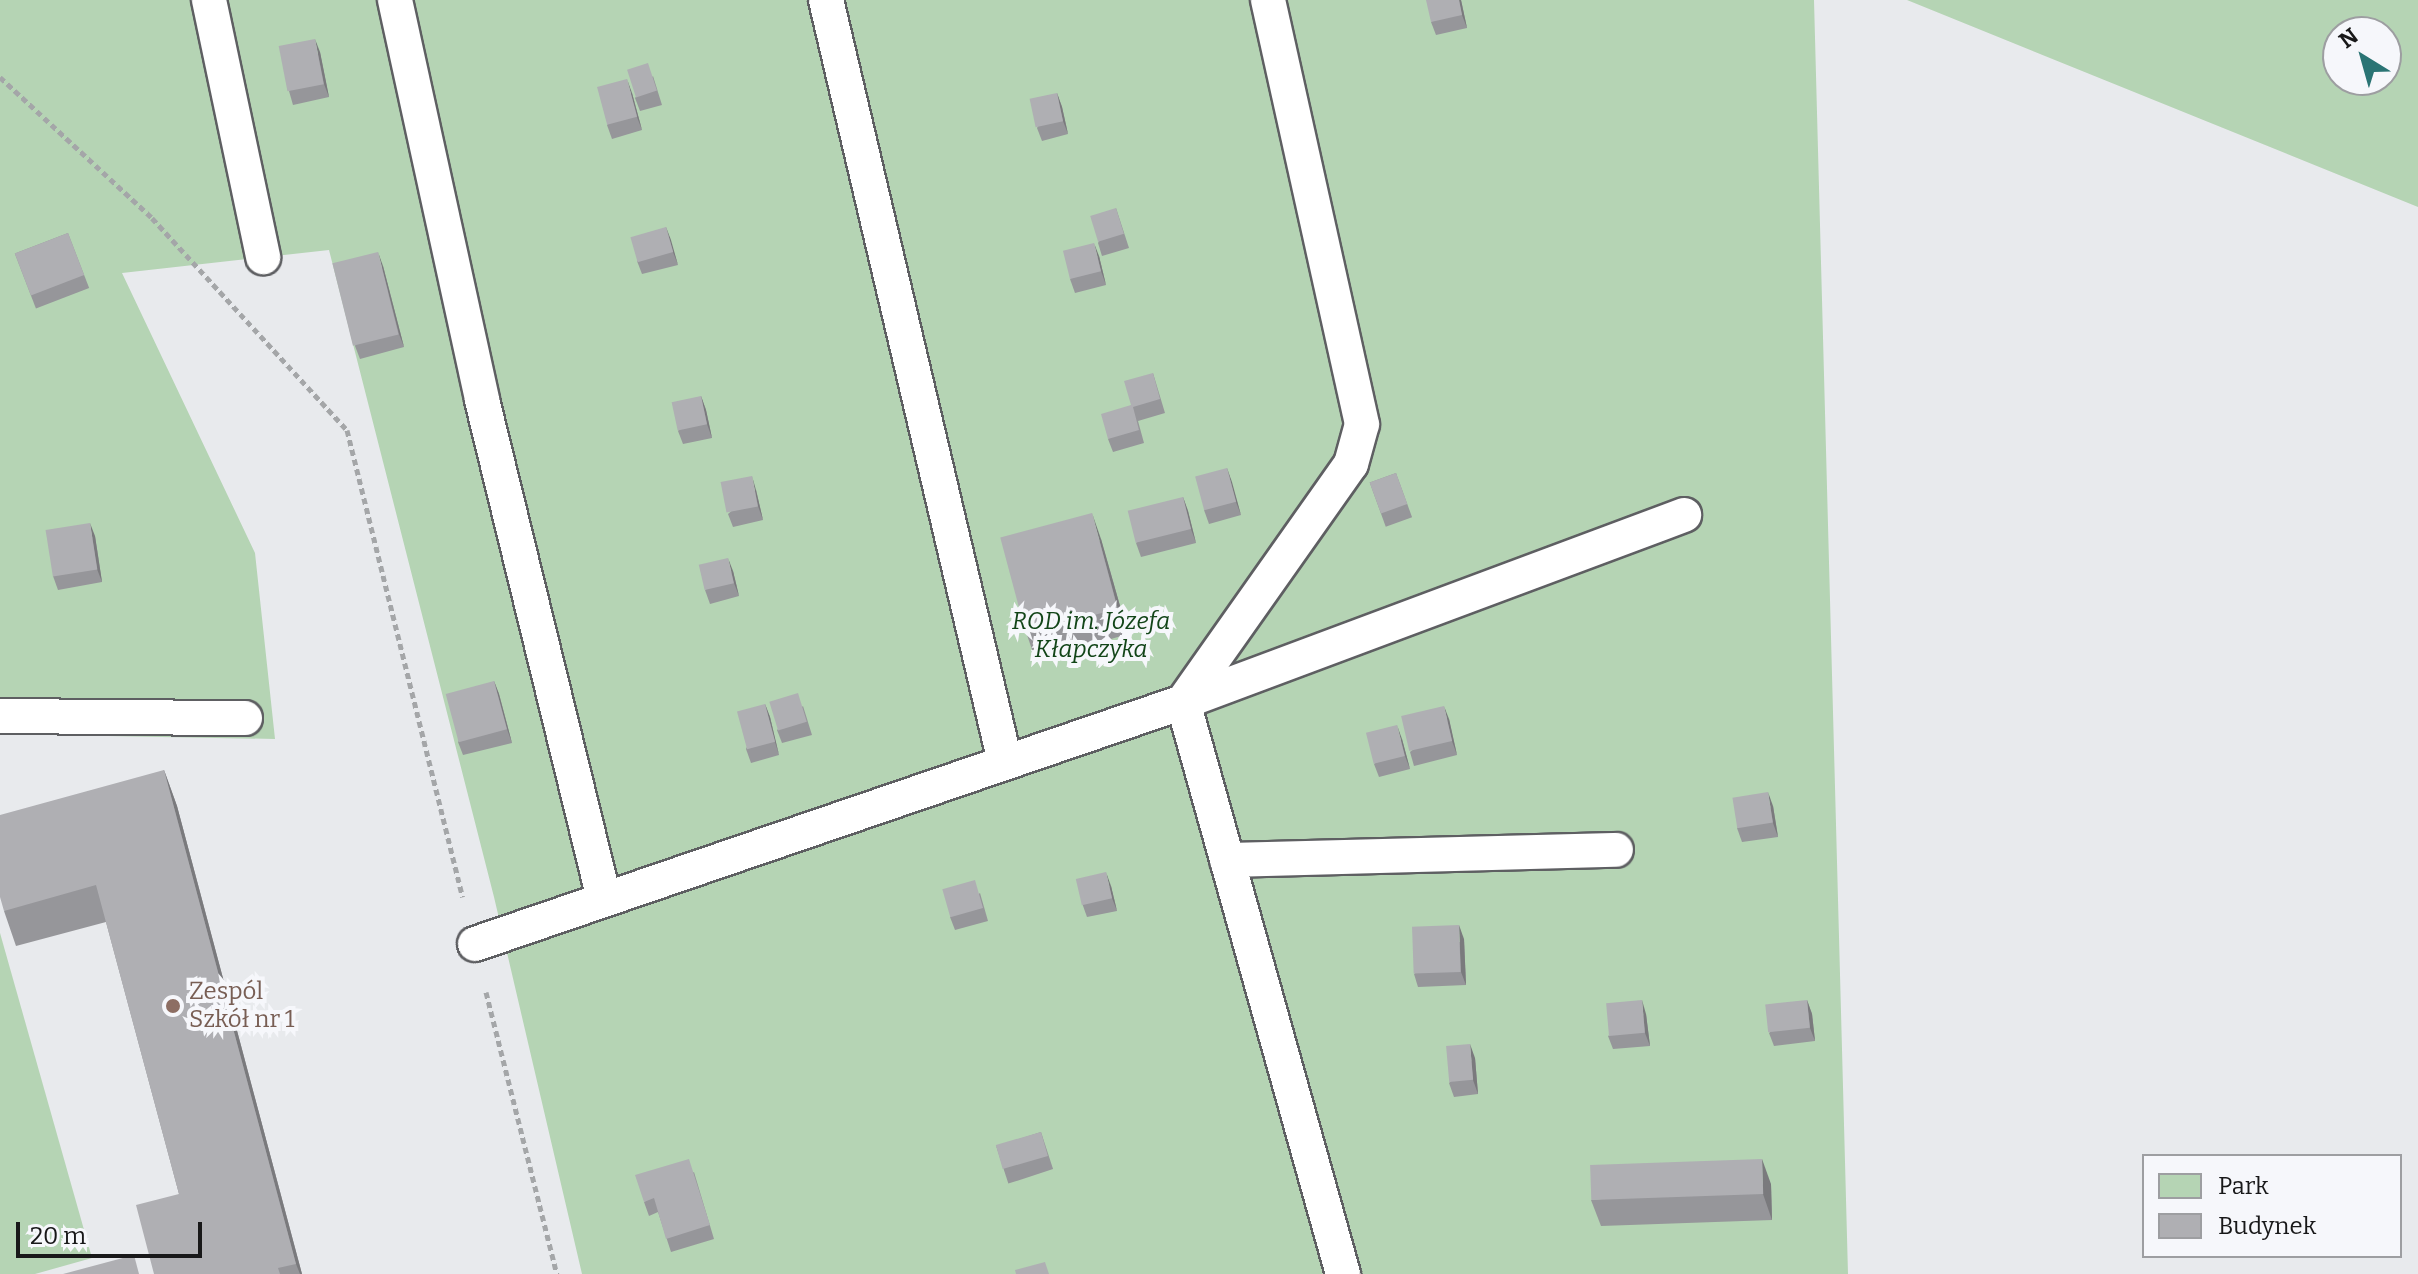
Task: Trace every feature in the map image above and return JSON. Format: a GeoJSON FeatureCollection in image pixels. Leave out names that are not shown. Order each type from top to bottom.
{"type":"FeatureCollection","features":[{"type":"Feature","properties":{"kind":"lane"},"geometry":{"type":"LineString","coordinates":[[209,0],[263,257]]}},
{"type":"Feature","properties":{"kind":"lane"},"geometry":{"type":"LineString","coordinates":[[395,0],[482,400],[604,899]]}},
{"type":"Feature","properties":{"kind":"lane"},"geometry":{"type":"LineString","coordinates":[[826,0],[1005,762]]}},
{"type":"Feature","properties":{"kind":"lane"},"geometry":{"type":"LineString","coordinates":[[1183,702],[1351,464],[1362,424],[1268,0]]}},
{"type":"Feature","properties":{"kind":"lane"},"geometry":{"type":"LineString","coordinates":[[475,944],[1183,702],[1684,515]]}},
{"type":"Feature","properties":{"kind":"lane"},"geometry":{"type":"LineString","coordinates":[[1183,702],[1343,1274]]}},
{"type":"Feature","properties":{"kind":"lane"},"geometry":{"type":"LineString","coordinates":[[0,716],[245,718]]}},
{"type":"Feature","properties":{"kind":"lane"},"geometry":{"type":"LineString","coordinates":[[1227,860],[1616,850]]}},
{"type":"Feature","properties":{"kind":"path"},"geometry":{"type":"LineString","coordinates":[[0,77],[152,218],[347,430],[557,1274]]}},
{"type":"Feature","properties":{"kind":"green space","name":"ROD im. Józefa Kłapczyka"},"geometry":{"type":"Polygon","coordinates":[[[0,0],[1814,0],[1848,1274],[582,1274],[494,897],[329,250],[122,273],[255,553],[275,739],[0,734],[0,0]]]}},
{"type":"Feature","properties":{"kind":"green space"},"geometry":{"type":"Polygon","coordinates":[[[1907,0],[2418,0],[2418,207],[1907,0]]]}},
{"type":"Feature","properties":{"kind":"green space"},"geometry":{"type":"Polygon","coordinates":[[[0,933],[92,1258],[35,1274],[0,1274],[0,933]]]}},
{"type":"Feature","properties":{"kind":"building"},"geometry":{"type":"Polygon","coordinates":[[[1426,0],[1459,0],[1462,15],[1431,22],[1426,0]]]}},
{"type":"Feature","properties":{"kind":"building"},"geometry":{"type":"Polygon","coordinates":[[[315,39],[324,84],[287,91],[279,46],[315,39]]]}},
{"type":"Feature","properties":{"kind":"building"},"geometry":{"type":"Polygon","coordinates":[[[648,63],[657,91],[636,97],[627,70],[648,63]]]}},
{"type":"Feature","properties":{"kind":"building"},"geometry":{"type":"Polygon","coordinates":[[[627,79],[637,117],[607,125],[597,87],[627,79]]]}},
{"type":"Feature","properties":{"kind":"building"},"geometry":{"type":"Polygon","coordinates":[[[1057,93],[1063,121],[1036,127],[1030,99],[1057,93]]]}},
{"type":"Feature","properties":{"kind":"building"},"geometry":{"type":"Polygon","coordinates":[[[1116,208],[1124,234],[1098,242],[1090,216],[1116,208]]]}},
{"type":"Feature","properties":{"kind":"building"},"geometry":{"type":"Polygon","coordinates":[[[666,227],[673,252],[638,262],[630,237],[666,227]]]}},
{"type":"Feature","properties":{"kind":"building"},"geometry":{"type":"Polygon","coordinates":[[[68,233],[84,275],[31,295],[15,253],[68,233]]]}},
{"type":"Feature","properties":{"kind":"building"},"geometry":{"type":"Polygon","coordinates":[[[1094,243],[1101,271],[1070,279],[1063,251],[1094,243]]]}},
{"type":"Feature","properties":{"kind":"building"},"geometry":{"type":"Polygon","coordinates":[[[378,252],[399,334],[353,346],[332,263],[378,252]]]}},
{"type":"Feature","properties":{"kind":"building"},"geometry":{"type":"Polygon","coordinates":[[[1153,373],[1160,399],[1133,407],[1139,430],[1108,439],[1101,414],[1131,405],[1124,381],[1153,373]]]}},
{"type":"Feature","properties":{"kind":"building"},"geometry":{"type":"Polygon","coordinates":[[[701,396],[707,424],[678,431],[672,402],[701,396]]]}},
{"type":"Feature","properties":{"kind":"building"},"geometry":{"type":"Polygon","coordinates":[[[1227,468],[1236,502],[1204,510],[1195,477],[1227,468]]]}},
{"type":"Feature","properties":{"kind":"building"},"geometry":{"type":"Polygon","coordinates":[[[1396,473],[1407,504],[1381,514],[1370,483],[1396,473]]]}},
{"type":"Feature","properties":{"kind":"building"},"geometry":{"type":"Polygon","coordinates":[[[752,476],[758,506],[727,513],[721,482],[752,476]]]}},
{"type":"Feature","properties":{"kind":"building"},"geometry":{"type":"Polygon","coordinates":[[[1183,497],[1191,529],[1136,543],[1128,511],[1183,497]]]}},
{"type":"Feature","properties":{"kind":"building"},"geometry":{"type":"Polygon","coordinates":[[[1092,513],[1118,609],[1026,633],[1000,538],[1092,513]]]}},
{"type":"Feature","properties":{"kind":"building"},"geometry":{"type":"Polygon","coordinates":[[[90,523],[97,569],[53,576],[46,530],[90,523]]]}},
{"type":"Feature","properties":{"kind":"building"},"geometry":{"type":"Polygon","coordinates":[[[728,558],[734,583],[705,590],[699,565],[728,558]]]}},
{"type":"Feature","properties":{"kind":"building"},"geometry":{"type":"Polygon","coordinates":[[[494,681],[507,729],[459,742],[446,694],[494,681]]]}},
{"type":"Feature","properties":{"kind":"building"},"geometry":{"type":"Polygon","coordinates":[[[798,693],[807,722],[778,730],[769,702],[798,693]]]}},
{"type":"Feature","properties":{"kind":"building"},"geometry":{"type":"Polygon","coordinates":[[[765,704],[775,742],[747,749],[737,712],[765,704]]]}},
{"type":"Feature","properties":{"kind":"building"},"geometry":{"type":"Polygon","coordinates":[[[1444,706],[1452,741],[1409,751],[1401,716],[1444,706]]]}},
{"type":"Feature","properties":{"kind":"building"},"geometry":{"type":"Polygon","coordinates":[[[1397,725],[1405,756],[1374,764],[1366,733],[1397,725]]]}},
{"type":"Feature","properties":{"kind":"building"},"geometry":{"type":"Polygon","coordinates":[[[164,770],[296,1264],[278,1268],[280,1274],[154,1274],[136,1205],[179,1194],[96,885],[4,911],[0,897],[0,815],[164,770]]]}},
{"type":"Feature","properties":{"kind":"building"},"geometry":{"type":"Polygon","coordinates":[[[1768,792],[1773,823],[1737,828],[1732,798],[1768,792]]]}},
{"type":"Feature","properties":{"kind":"building"},"geometry":{"type":"Polygon","coordinates":[[[1106,872],[1112,898],[1082,905],[1076,879],[1106,872]]]}},
{"type":"Feature","properties":{"kind":"building"},"geometry":{"type":"Polygon","coordinates":[[[975,880],[983,908],[950,917],[942,889],[975,880]]]}},
{"type":"Feature","properties":{"kind":"building"},"geometry":{"type":"Polygon","coordinates":[[[1459,925],[1461,972],[1414,974],[1412,927],[1459,925]]]}},
{"type":"Feature","properties":{"kind":"building"},"geometry":{"type":"Polygon","coordinates":[[[1642,1000],[1645,1033],[1609,1036],[1606,1003],[1642,1000]]]}},
{"type":"Feature","properties":{"kind":"building"},"geometry":{"type":"Polygon","coordinates":[[[1807,1000],[1810,1028],[1768,1032],[1765,1004],[1807,1000]]]}},
{"type":"Feature","properties":{"kind":"building"},"geometry":{"type":"Polygon","coordinates":[[[1470,1044],[1473,1080],[1449,1082],[1446,1046],[1470,1044]]]}},
{"type":"Feature","properties":{"kind":"building"},"geometry":{"type":"Polygon","coordinates":[[[1041,1132],[1048,1156],[1003,1169],[996,1145],[1041,1132]]]}},
{"type":"Feature","properties":{"kind":"building"},"geometry":{"type":"Polygon","coordinates":[[[689,1159],[710,1225],[666,1239],[654,1198],[644,1202],[635,1175],[689,1159]]]}},
{"type":"Feature","properties":{"kind":"building"},"geometry":{"type":"Polygon","coordinates":[[[1762,1159],[1763,1194],[1591,1200],[1590,1165],[1762,1159]]]}},
{"type":"Feature","properties":{"kind":"building"},"geometry":{"type":"Polygon","coordinates":[[[134,1255],[139,1274],[63,1274],[134,1255]]]}},
{"type":"Feature","properties":{"kind":"building"},"geometry":{"type":"Polygon","coordinates":[[[1045,1262],[1049,1274],[1016,1274],[1015,1270],[1045,1262]]]}},
{"type":"Feature","properties":{"kind":"place","name":"Zespól Szkół nr 1"},"geometry":{"type":"Point","coordinates":[173,1006]}}]}
